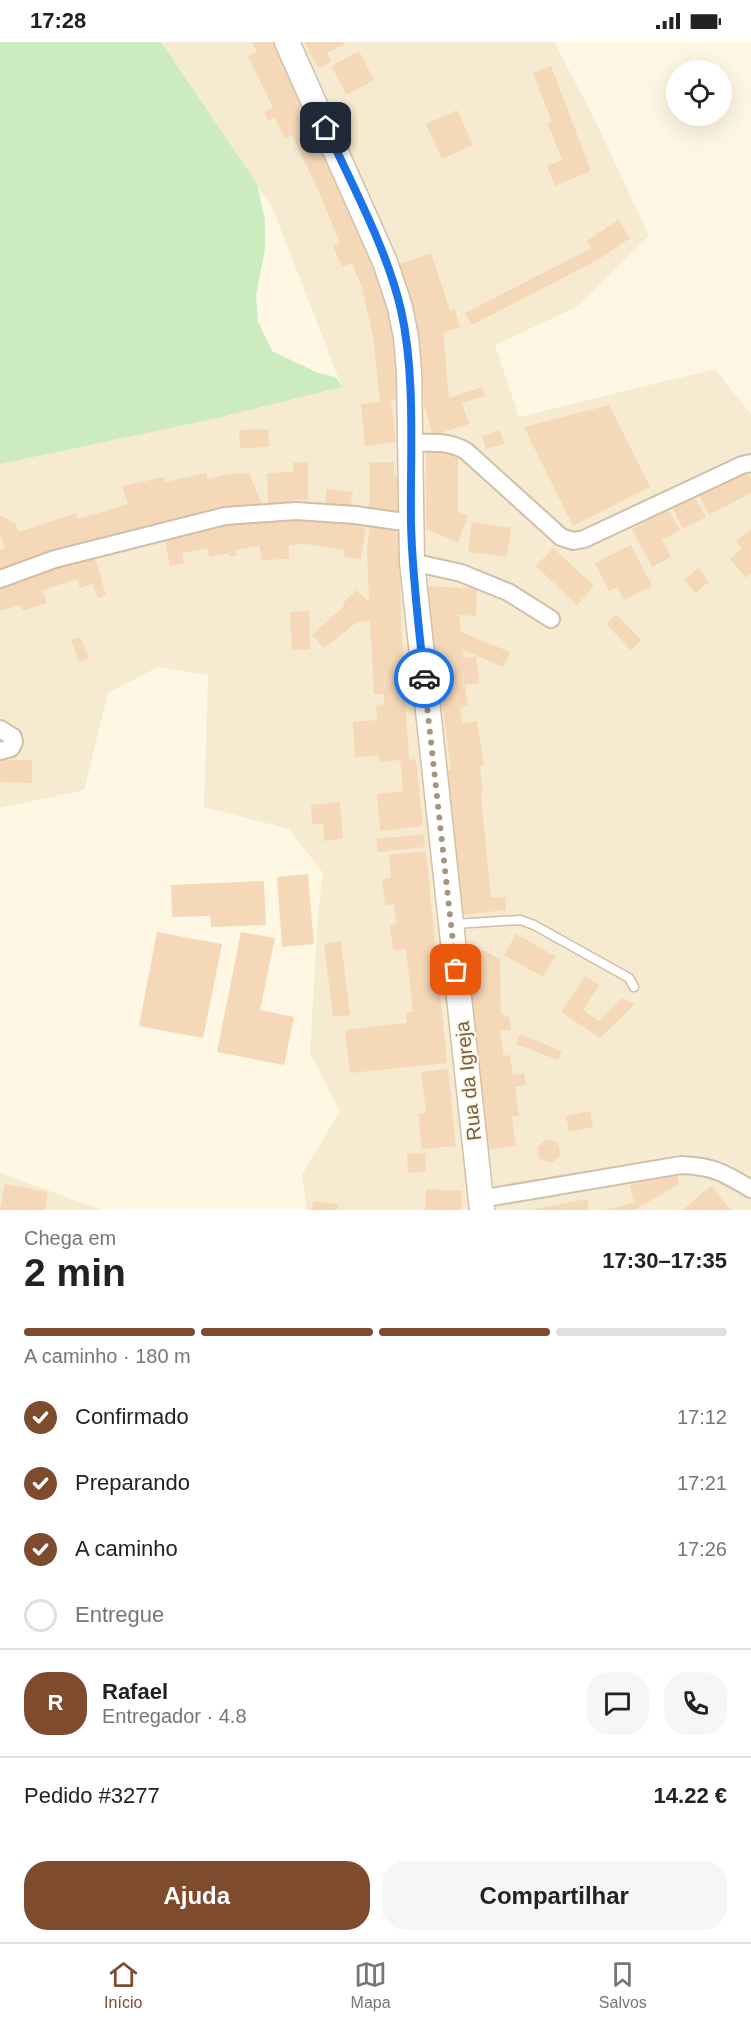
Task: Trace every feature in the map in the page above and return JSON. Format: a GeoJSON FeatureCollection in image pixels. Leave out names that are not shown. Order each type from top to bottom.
{"type":"FeatureCollection","features":[{"type":"Feature","properties":{"kind":"street","name":"Rua da Igreja"},"geometry":{"type":"LineString","coordinates":[[287,42],[385,262],[400,307],[406,337],[409,371],[412,562],[481,1204]]}},
{"type":"Feature","properties":{"kind":"street"},"geometry":{"type":"LineString","coordinates":[[410,443],[442,442],[456,445],[466,451],[561,537],[573,541],[584,540],[742,465],[751,463]]}},
{"type":"Feature","properties":{"kind":"street"},"geometry":{"type":"LineString","coordinates":[[0,579],[55,559],[225,516],[296,511],[355,515],[411,523]]}},
{"type":"Feature","properties":{"kind":"street"},"geometry":{"type":"LineString","coordinates":[[412,562],[470,577],[508,592],[551,619]]}},
{"type":"Feature","properties":{"kind":"street"},"geometry":{"type":"LineString","coordinates":[[0,729],[13,737],[14,742],[11,748],[0,751]]}},
{"type":"Feature","properties":{"kind":"street"},"geometry":{"type":"LineString","coordinates":[[481,1204],[681,1165],[701,1165],[713,1168],[751,1190]]}},
{"type":"Feature","properties":{"kind":"lane"},"geometry":{"type":"LineString","coordinates":[[451,924],[520,920],[534,925],[629,978],[634,987]]}},
{"type":"Feature","properties":{"kind":"shaded area"},"geometry":{"type":"Polygon","coordinates":[[[161,42],[554,42],[595,120],[649,236],[578,306],[495,345],[519,417],[715,369],[751,414],[751,1210],[307,1210],[302,1175],[340,1111],[310,1053],[318,914],[323,873],[289,829],[204,807],[208,675],[158,667],[108,693],[84,790],[0,808],[0,464],[342,387],[273,209],[161,42]]]}},
{"type":"Feature","properties":{"kind":"shaded area"},"geometry":{"type":"Polygon","coordinates":[[[0,1173],[102,1210],[0,1210],[0,1173]]]}},
{"type":"Feature","properties":{"kind":"green space"},"geometry":{"type":"Polygon","coordinates":[[[0,42],[161,42],[257,184],[265,219],[265,249],[256,295],[258,321],[272,351],[318,373],[336,377],[342,387],[217,418],[0,464],[0,42]]]}},
{"type":"Feature","properties":{"kind":"building"},"geometry":{"type":"Polygon","coordinates":[[[252,42],[276,42],[382,280],[395,330],[403,399],[391,401],[396,442],[365,446],[361,404],[380,402],[373,336],[362,288],[352,263],[342,267],[333,246],[340,243],[292,135],[285,139],[275,118],[268,121],[264,112],[273,108],[248,56],[257,52],[252,42]]]}},
{"type":"Feature","properties":{"kind":"building"},"geometry":{"type":"Polygon","coordinates":[[[305,42],[344,42],[345,44],[327,53],[331,62],[318,68],[305,42]]]}},
{"type":"Feature","properties":{"kind":"building"},"geometry":{"type":"Polygon","coordinates":[[[359,51],[374,80],[347,95],[331,66],[359,51]]]}},
{"type":"Feature","properties":{"kind":"building"},"geometry":{"type":"Polygon","coordinates":[[[551,66],[591,171],[555,186],[547,166],[562,160],[548,124],[552,122],[533,73],[551,66]]]}},
{"type":"Feature","properties":{"kind":"building"},"geometry":{"type":"Polygon","coordinates":[[[457,110],[473,145],[442,159],[426,124],[457,110]]]}},
{"type":"Feature","properties":{"kind":"building"},"geometry":{"type":"Polygon","coordinates":[[[618,220],[630,238],[599,259],[472,325],[465,313],[592,248],[587,241],[618,220]]]}},
{"type":"Feature","properties":{"kind":"building"},"geometry":{"type":"Polygon","coordinates":[[[431,253],[450,311],[455,309],[460,328],[443,332],[449,398],[482,387],[485,396],[462,403],[469,424],[433,435],[424,405],[419,338],[412,308],[397,265],[431,253]]]}},
{"type":"Feature","properties":{"kind":"building"},"geometry":{"type":"Polygon","coordinates":[[[609,405],[650,487],[573,526],[524,427],[609,405]]]}},
{"type":"Feature","properties":{"kind":"building"},"geometry":{"type":"Polygon","coordinates":[[[268,429],[269,447],[240,448],[239,430],[268,429]]]}},
{"type":"Feature","properties":{"kind":"building"},"geometry":{"type":"Polygon","coordinates":[[[500,430],[504,444],[486,449],[482,436],[500,430]]]}},
{"type":"Feature","properties":{"kind":"building"},"geometry":{"type":"Polygon","coordinates":[[[426,450],[458,450],[458,512],[468,516],[458,542],[426,529],[426,450]]]}},
{"type":"Feature","properties":{"kind":"building"},"geometry":{"type":"Polygon","coordinates":[[[308,462],[308,500],[293,500],[294,505],[268,505],[267,473],[293,472],[293,463],[308,462]]]}},
{"type":"Feature","properties":{"kind":"building"},"geometry":{"type":"Polygon","coordinates":[[[369,462],[394,462],[394,476],[397,476],[398,514],[369,515],[369,462]]]}},
{"type":"Feature","properties":{"kind":"building"},"geometry":{"type":"Polygon","coordinates":[[[745,469],[751,479],[751,493],[709,515],[698,494],[745,469]]]}},
{"type":"Feature","properties":{"kind":"building"},"geometry":{"type":"Polygon","coordinates":[[[206,473],[207,479],[228,474],[249,473],[263,507],[0,571],[0,550],[5,548],[0,532],[0,515],[16,524],[18,532],[76,513],[78,519],[128,504],[122,486],[164,477],[165,482],[206,473]]]}},
{"type":"Feature","properties":{"kind":"building"},"geometry":{"type":"Polygon","coordinates":[[[327,489],[353,492],[350,508],[325,505],[327,489]]]}},
{"type":"Feature","properties":{"kind":"building"},"geometry":{"type":"Polygon","coordinates":[[[694,496],[706,517],[683,529],[672,507],[694,496]]]}},
{"type":"Feature","properties":{"kind":"building"},"geometry":{"type":"Polygon","coordinates":[[[668,509],[680,530],[662,540],[671,557],[652,567],[632,529],[668,509]]]}},
{"type":"Feature","properties":{"kind":"building"},"geometry":{"type":"Polygon","coordinates":[[[304,516],[366,525],[361,559],[344,557],[345,550],[305,544],[289,545],[289,559],[262,560],[259,546],[236,550],[237,555],[229,557],[229,553],[209,557],[208,548],[182,553],[184,563],[170,566],[164,536],[254,518],[304,516]]]}},
{"type":"Feature","properties":{"kind":"building"},"geometry":{"type":"Polygon","coordinates":[[[472,522],[511,528],[507,557],[468,552],[472,522]]]}},
{"type":"Feature","properties":{"kind":"building"},"geometry":{"type":"Polygon","coordinates":[[[370,525],[399,529],[401,620],[409,760],[416,759],[423,826],[380,831],[377,794],[403,791],[400,760],[379,762],[379,756],[355,757],[353,722],[377,720],[376,705],[384,704],[384,694],[374,694],[370,621],[357,622],[324,648],[312,635],[344,606],[342,604],[357,590],[369,603],[367,549],[370,525]]]}},
{"type":"Feature","properties":{"kind":"building"},"geometry":{"type":"Polygon","coordinates":[[[751,529],[751,573],[746,578],[730,559],[742,549],[736,541],[751,529]]]}},
{"type":"Feature","properties":{"kind":"building"},"geometry":{"type":"Polygon","coordinates":[[[631,545],[652,586],[624,600],[617,587],[609,591],[595,563],[631,545]]]}},
{"type":"Feature","properties":{"kind":"building"},"geometry":{"type":"Polygon","coordinates":[[[553,548],[594,586],[577,605],[536,566],[553,548]]]}},
{"type":"Feature","properties":{"kind":"building"},"geometry":{"type":"Polygon","coordinates":[[[95,557],[106,596],[98,598],[93,584],[80,588],[77,579],[43,590],[47,603],[22,611],[20,605],[0,611],[0,586],[95,557]]]}},
{"type":"Feature","properties":{"kind":"building"},"geometry":{"type":"Polygon","coordinates":[[[699,568],[709,582],[695,593],[684,579],[699,568]]]}},
{"type":"Feature","properties":{"kind":"building"},"geometry":{"type":"Polygon","coordinates":[[[428,586],[477,589],[476,616],[459,615],[461,632],[510,652],[503,667],[463,650],[464,658],[476,656],[479,683],[465,685],[468,706],[460,708],[462,723],[477,721],[484,766],[480,766],[483,794],[481,794],[491,898],[505,897],[506,910],[462,915],[448,770],[451,770],[440,688],[443,687],[439,661],[433,662],[426,613],[428,586]]]}},
{"type":"Feature","properties":{"kind":"building"},"geometry":{"type":"Polygon","coordinates":[[[309,611],[310,649],[292,650],[290,612],[309,611]]]}},
{"type":"Feature","properties":{"kind":"building"},"geometry":{"type":"Polygon","coordinates":[[[616,614],[641,640],[631,650],[606,624],[616,614]]]}},
{"type":"Feature","properties":{"kind":"building"},"geometry":{"type":"Polygon","coordinates":[[[80,637],[89,658],[79,662],[71,640],[80,637]]]}},
{"type":"Feature","properties":{"kind":"building"},"geometry":{"type":"Polygon","coordinates":[[[0,760],[32,760],[32,783],[0,782],[0,760]]]}},
{"type":"Feature","properties":{"kind":"building"},"geometry":{"type":"Polygon","coordinates":[[[340,802],[343,839],[324,841],[323,823],[312,824],[311,805],[340,802]]]}},
{"type":"Feature","properties":{"kind":"building"},"geometry":{"type":"Polygon","coordinates":[[[424,834],[425,847],[378,852],[376,839],[424,834]]]}},
{"type":"Feature","properties":{"kind":"building"},"geometry":{"type":"Polygon","coordinates":[[[426,851],[447,1063],[350,1073],[345,1030],[407,1023],[406,1013],[413,1012],[406,949],[393,950],[390,925],[396,924],[394,904],[385,905],[382,879],[391,878],[389,855],[426,851]]]}},
{"type":"Feature","properties":{"kind":"building"},"geometry":{"type":"Polygon","coordinates":[[[308,874],[314,944],[282,947],[277,877],[308,874]]]}},
{"type":"Feature","properties":{"kind":"building"},"geometry":{"type":"Polygon","coordinates":[[[264,881],[266,925],[211,927],[210,916],[172,917],[171,885],[264,881]]]}},
{"type":"Feature","properties":{"kind":"building"},"geometry":{"type":"Polygon","coordinates":[[[157,932],[222,944],[203,1038],[139,1026],[157,932]]]}},
{"type":"Feature","properties":{"kind":"building"},"geometry":{"type":"Polygon","coordinates":[[[241,932],[275,938],[260,1010],[294,1017],[284,1065],[217,1052],[241,932]]]}},
{"type":"Feature","properties":{"kind":"building"},"geometry":{"type":"Polygon","coordinates":[[[516,934],[555,956],[543,977],[504,955],[516,934]]]}},
{"type":"Feature","properties":{"kind":"building"},"geometry":{"type":"Polygon","coordinates":[[[341,941],[350,1015],[333,1017],[324,944],[341,941]]]}},
{"type":"Feature","properties":{"kind":"building"},"geometry":{"type":"Polygon","coordinates":[[[467,951],[485,951],[500,959],[501,1014],[509,1017],[511,1030],[500,1031],[504,1056],[510,1055],[513,1075],[524,1073],[526,1085],[515,1087],[519,1116],[512,1117],[516,1146],[488,1150],[467,1014],[467,951]]]}},
{"type":"Feature","properties":{"kind":"building"},"geometry":{"type":"Polygon","coordinates":[[[585,976],[599,985],[583,1010],[599,1021],[622,998],[635,1004],[600,1038],[561,1012],[585,976]]]}},
{"type":"Feature","properties":{"kind":"building"},"geometry":{"type":"Polygon","coordinates":[[[520,1034],[562,1051],[558,1060],[516,1044],[520,1034]]]}},
{"type":"Feature","properties":{"kind":"building"},"geometry":{"type":"Polygon","coordinates":[[[448,1069],[456,1146],[422,1149],[418,1114],[426,1113],[421,1072],[448,1069]]]}},
{"type":"Feature","properties":{"kind":"building"},"geometry":{"type":"Polygon","coordinates":[[[590,1111],[593,1127],[569,1132],[566,1116],[590,1111]]]}},
{"type":"Feature","properties":{"kind":"building"},"geometry":{"type":"Polygon","coordinates":[[[546,1139],[558,1143],[561,1155],[552,1163],[540,1160],[537,1148],[546,1139]]]}},
{"type":"Feature","properties":{"kind":"building"},"geometry":{"type":"Polygon","coordinates":[[[425,1153],[426,1171],[408,1173],[407,1154],[425,1153]]]}},
{"type":"Feature","properties":{"kind":"building"},"geometry":{"type":"Polygon","coordinates":[[[677,1174],[679,1184],[635,1210],[604,1210],[634,1203],[630,1185],[677,1174]]]}},
{"type":"Feature","properties":{"kind":"building"},"geometry":{"type":"Polygon","coordinates":[[[5,1184],[48,1192],[45,1210],[0,1210],[5,1184]]]}},
{"type":"Feature","properties":{"kind":"building"},"geometry":{"type":"Polygon","coordinates":[[[711,1186],[731,1210],[682,1210],[711,1186]]]}},
{"type":"Feature","properties":{"kind":"building"},"geometry":{"type":"Polygon","coordinates":[[[426,1189],[462,1191],[461,1210],[425,1210],[426,1189]]]}},
{"type":"Feature","properties":{"kind":"building"},"geometry":{"type":"Polygon","coordinates":[[[587,1199],[589,1210],[535,1210],[535,1209],[587,1199]]]}},
{"type":"Feature","properties":{"kind":"building"},"geometry":{"type":"Polygon","coordinates":[[[313,1201],[338,1204],[337,1210],[312,1210],[313,1201]]]}},
{"type":"Feature","properties":{"kind":"way so far"},"geometry":{"type":"LineString","coordinates":[[424,678],[456,970]]}},
{"type":"Feature","properties":{"kind":"route"},"geometry":{"type":"LineString","coordinates":[[326,128],[385,262],[400,307],[406,337],[409,371],[412,562],[424,678]]}}]}
